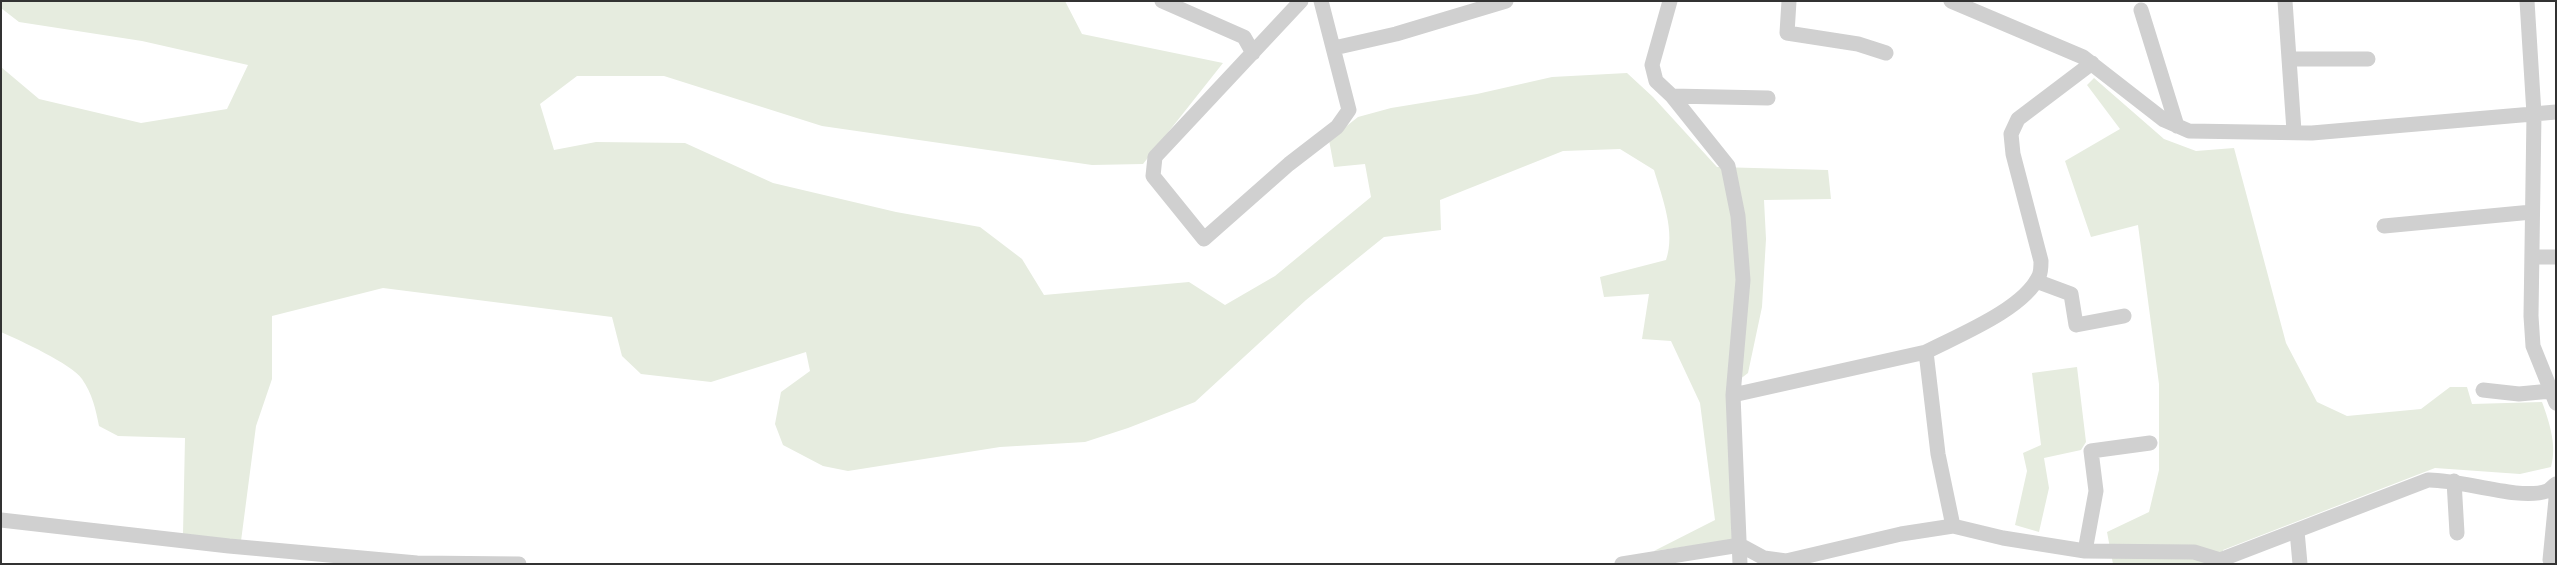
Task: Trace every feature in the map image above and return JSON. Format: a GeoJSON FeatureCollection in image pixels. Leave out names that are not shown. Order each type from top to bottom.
{"type":"FeatureCollection","features":[{"type":"Feature","properties":{"kind":"street"},"geometry":{"type":"LineString","coordinates":[[1162,1],[1244,37],[1253,53]]}},
{"type":"Feature","properties":{"kind":"street"},"geometry":{"type":"LineString","coordinates":[[1301,1],[1155,157],[1153,176],[1204,239],[1289,164],[1337,127],[1349,110],[1321,1]]}},
{"type":"Feature","properties":{"kind":"street"},"geometry":{"type":"LineString","coordinates":[[1334,48],[1396,34],[1506,1]]}},
{"type":"Feature","properties":{"kind":"street"},"geometry":{"type":"LineString","coordinates":[[1670,1],[1652,65],[1656,81],[1672,96],[1728,166],[1738,216],[1743,280],[1733,395],[1740,564]]}},
{"type":"Feature","properties":{"kind":"street"},"geometry":{"type":"LineString","coordinates":[[1789,1],[1787,33],[1858,44],[1886,53]]}},
{"type":"Feature","properties":{"kind":"street"},"geometry":{"type":"LineString","coordinates":[[1951,1],[2084,57],[2164,120],[2189,131],[2294,131],[2312,133],[2556,112]]}},
{"type":"Feature","properties":{"kind":"street"},"geometry":{"type":"LineString","coordinates":[[2285,1],[2294,131]]}},
{"type":"Feature","properties":{"kind":"street"},"geometry":{"type":"LineString","coordinates":[[2483,390],[2553,397],[2533,346],[2531,316],[2534,114],[2527,1]]}},
{"type":"Feature","properties":{"kind":"street"},"geometry":{"type":"LineString","coordinates":[[2142,10],[2177,126]]}},
{"type":"Feature","properties":{"kind":"street"},"geometry":{"type":"LineString","coordinates":[[2289,60],[2368,59]]}},
{"type":"Feature","properties":{"kind":"street"},"geometry":{"type":"LineString","coordinates":[[1733,395],[1926,352],[2013,306],[2029,291],[2040,275],[2041,261],[2013,154],[2011,134],[2018,119],[2092,63]]}},
{"type":"Feature","properties":{"kind":"street"},"geometry":{"type":"LineString","coordinates":[[1672,96],[1768,98]]}},
{"type":"Feature","properties":{"kind":"street"},"geometry":{"type":"LineString","coordinates":[[2384,226],[2532,212]]}},
{"type":"Feature","properties":{"kind":"street"},"geometry":{"type":"LineString","coordinates":[[2532,257],[2556,257]]}},
{"type":"Feature","properties":{"kind":"street"},"geometry":{"type":"LineString","coordinates":[[2036,280],[2071,294],[2076,325],[2124,316]]}},
{"type":"Feature","properties":{"kind":"street"},"geometry":{"type":"LineString","coordinates":[[1926,352],[1938,454],[1953,526]]}},
{"type":"Feature","properties":{"kind":"street"},"geometry":{"type":"LineString","coordinates":[[2085,551],[2096,492],[2091,451],[2150,443]]}},
{"type":"Feature","properties":{"kind":"street"},"geometry":{"type":"LineString","coordinates":[[1622,564],[1740,544],[1764,558],[1786,561],[1901,534],[1953,526],[2004,538],[2085,551],[2194,552],[2220,562],[2297,530],[2428,480],[2454,481],[2520,493],[2547,491],[2556,484]]}},
{"type":"Feature","properties":{"kind":"street"},"geometry":{"type":"LineString","coordinates":[[2454,481],[2457,533]]}},
{"type":"Feature","properties":{"kind":"street"},"geometry":{"type":"LineString","coordinates":[[2550,560],[2556,499]]}},
{"type":"Feature","properties":{"kind":"street"},"geometry":{"type":"LineString","coordinates":[[1,520],[229,546],[417,563],[519,564]]}},
{"type":"Feature","properties":{"kind":"street"},"geometry":{"type":"LineString","coordinates":[[2297,530],[2300,564]]}},
{"type":"Feature","properties":{"kind":"shaded area"},"geometry":{"type":"Polygon","coordinates":[[[1,1],[1065,1],[1082,34],[1223,63],[1143,164],[1092,165],[822,126],[664,76],[577,76],[540,104],[554,150],[596,142],[685,143],[773,183],[896,212],[980,227],[1022,259],[1044,295],[1189,282],[1225,305],[1275,276],[1371,197],[1365,164],[1334,167],[1329,140],[1358,117],[1391,108],[1477,94],[1552,77],[1627,73],[1653,97],[1717,167],[1828,170],[1831,199],[1764,200],[1766,239],[1762,307],[1748,373],[1726,390],[1732,540],[1654,551],[1715,520],[1700,403],[1671,341],[1642,339],[1649,294],[1604,297],[1600,277],[1666,260],[1669,249],[1667,215],[1654,170],[1620,149],[1563,151],[1440,200],[1441,230],[1384,237],[1306,300],[1195,402],[1128,428],[1085,442],[1000,447],[848,471],[823,466],[783,445],[775,424],[781,392],[810,371],[806,352],[711,382],[641,374],[622,356],[612,317],[383,288],[272,316],[272,379],[256,426],[241,541],[183,534],[185,438],[118,436],[99,426],[91,396],[82,379],[76,373],[68,366],[1,332],[1,67],[39,99],[141,123],[227,109],[248,65],[142,41],[19,22],[1,8],[1,1]]]}},
{"type":"Feature","properties":{"kind":"shaded area"},"geometry":{"type":"Polygon","coordinates":[[[2094,78],[2164,139],[2196,151],[2234,148],[2286,343],[2317,402],[2347,416],[2421,409],[2450,387],[2467,387],[2472,404],[2542,402],[2553,443],[2551,467],[2520,474],[2435,468],[2223,550],[2224,564],[2113,564],[2107,532],[2149,512],[2159,470],[2159,384],[2138,225],[2091,237],[2065,161],[2120,129],[2087,85],[2094,78]]]}},
{"type":"Feature","properties":{"kind":"shaded area"},"geometry":{"type":"Polygon","coordinates":[[[2077,367],[2086,442],[2081,450],[2044,458],[2049,488],[2039,532],[2015,525],[2027,471],[2023,453],[2041,445],[2032,373],[2077,367]]]}}]}
